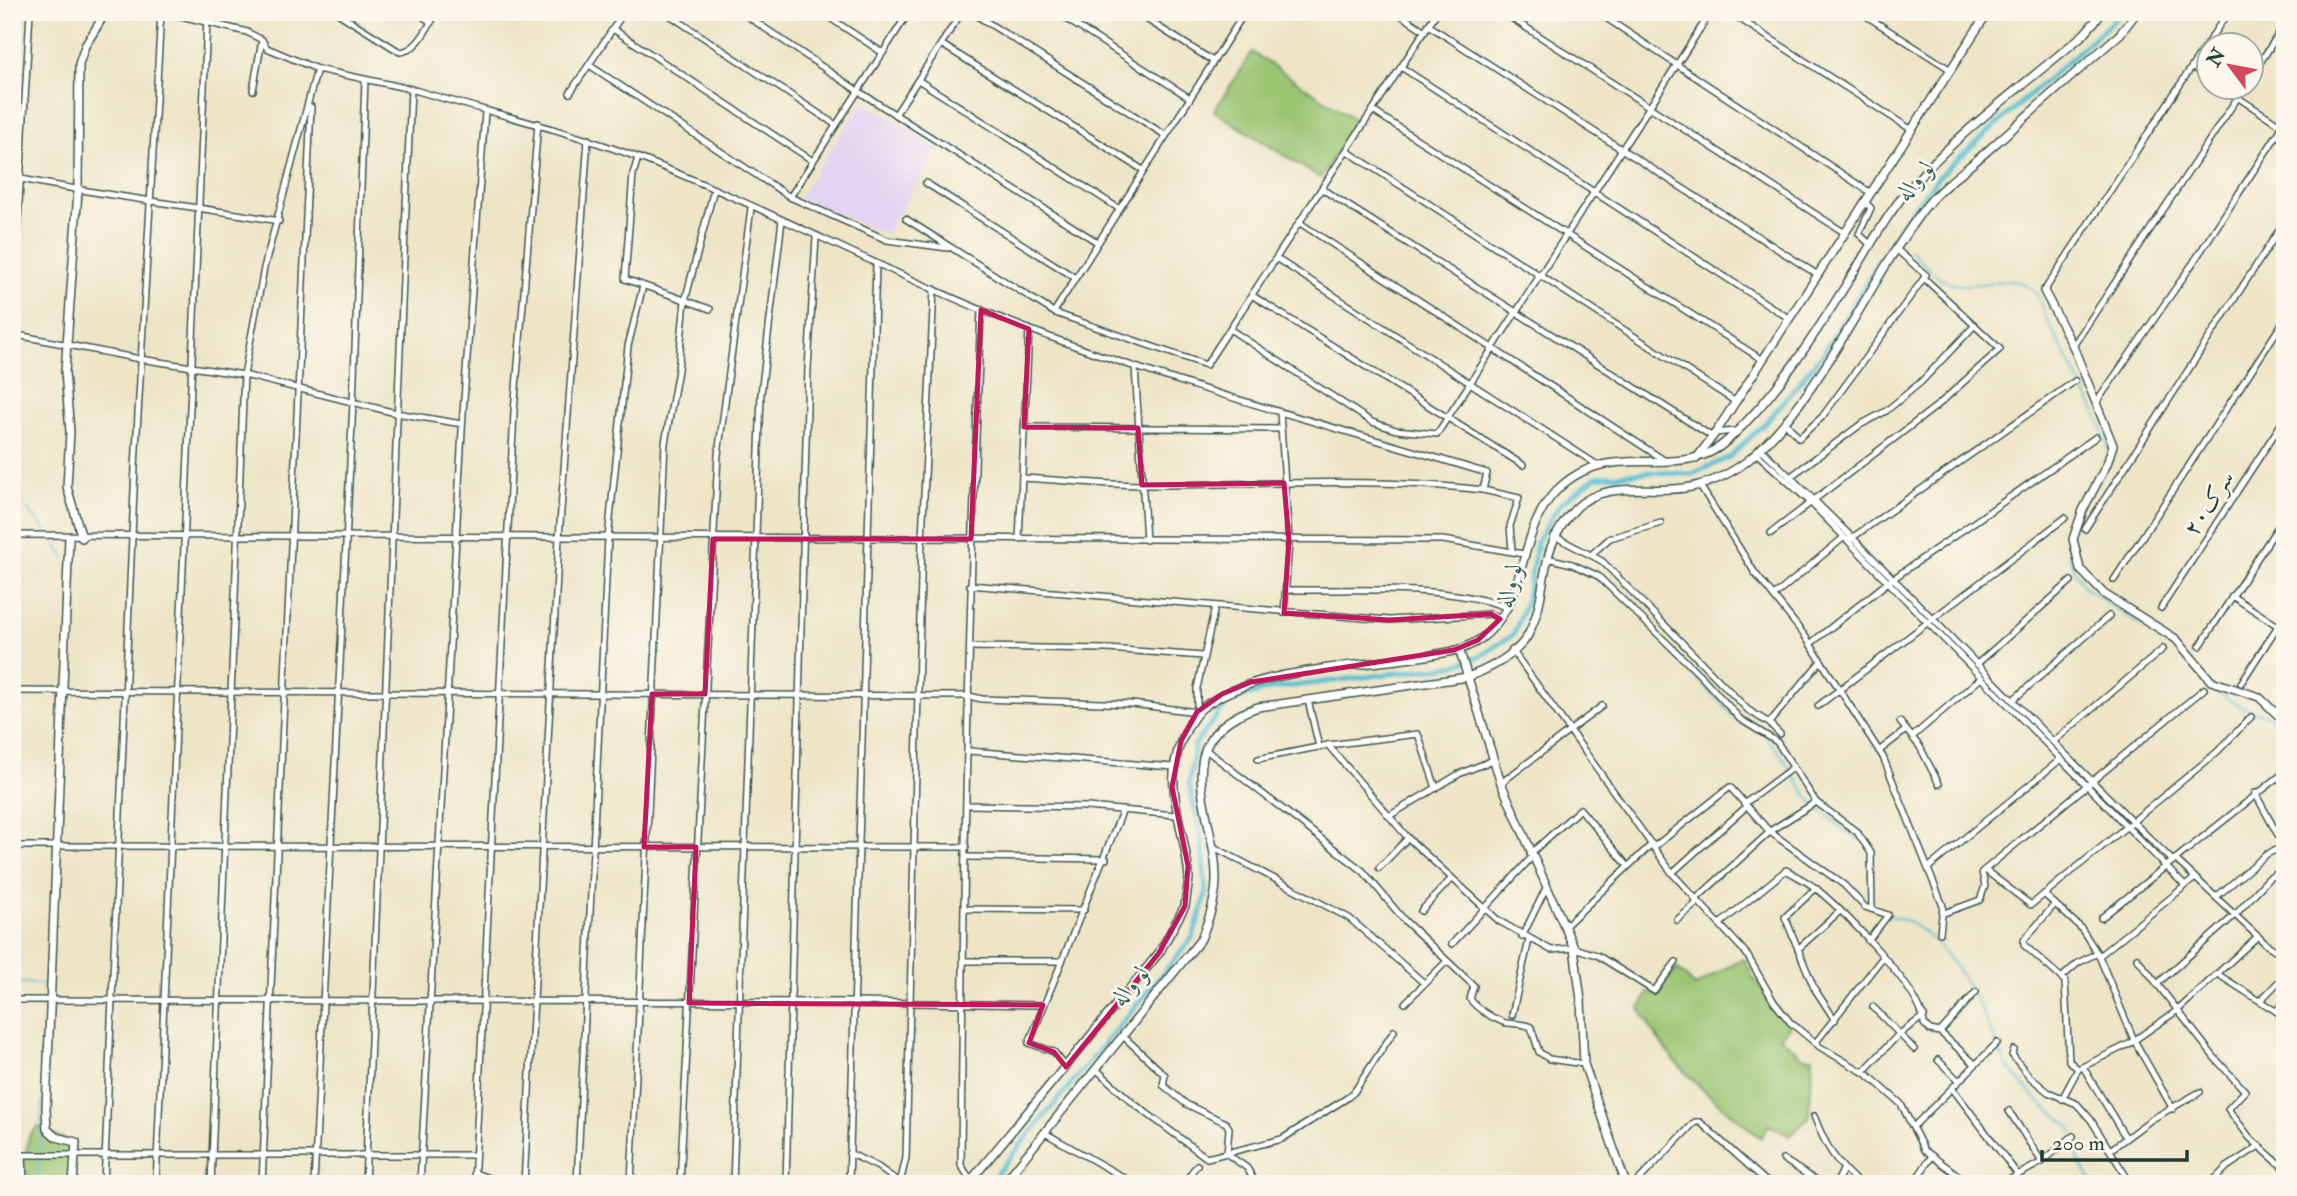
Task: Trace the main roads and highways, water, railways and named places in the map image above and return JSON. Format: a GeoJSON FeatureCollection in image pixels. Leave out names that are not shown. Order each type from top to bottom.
{"type":"FeatureCollection","features":[{"type":"Feature","properties":{"kind":"waterway","name":"لو واله"},"geometry":{"type":"LineString","coordinates":[[988,1184],[1193,937],[1206,895],[1202,840],[1189,784],[1195,744],[1228,702],[1269,689],[1453,666],[1481,656],[1514,634],[1527,598],[1537,541],[1561,503],[1596,477],[1648,472],[1692,474],[1730,457],[1770,418],[1823,353],[1910,212],[1940,175],[2123,12]]}},
{"type":"Feature","properties":{"kind":"waterway"},"geometry":{"type":"LineString","coordinates":[[1910,249],[1937,276],[1956,284],[2002,281],[2028,286],[2038,297],[2045,316],[2098,417],[2109,450]]}},
{"type":"Feature","properties":{"kind":"waterway"},"geometry":{"type":"LineString","coordinates":[[2100,469],[2088,486],[2067,531],[2070,561],[2084,587],[2174,648],[2218,693],[2242,707],[2269,716],[2285,738]]}},
{"type":"Feature","properties":{"kind":"waterway"},"geometry":{"type":"LineString","coordinates":[[12,483],[24,506]]}},
{"type":"Feature","properties":{"kind":"waterway"},"geometry":{"type":"LineString","coordinates":[[28,510],[46,531]]}},
{"type":"Feature","properties":{"kind":"waterway"},"geometry":{"type":"LineString","coordinates":[[54,541],[65,558]]}},
{"type":"Feature","properties":{"kind":"waterway","name":"لو واله"},"geometry":{"type":"LineString","coordinates":[[1535,551],[1543,547]]}},
{"type":"Feature","properties":{"kind":"waterway"},"geometry":{"type":"LineString","coordinates":[[1673,653],[1737,720]]}},
{"type":"Feature","properties":{"kind":"waterway"},"geometry":{"type":"LineString","coordinates":[[1765,738],[1779,752],[1815,805],[1859,840]]}},
{"type":"Feature","properties":{"kind":"waterway"},"geometry":{"type":"LineString","coordinates":[[1891,916],[1905,920],[1928,936],[1948,957],[1972,991]]}},
{"type":"Feature","properties":{"kind":"waterway"},"geometry":{"type":"LineString","coordinates":[[12,982],[48,985]]}},
{"type":"Feature","properties":{"kind":"waterway"},"geometry":{"type":"LineString","coordinates":[[1975,996],[2006,1065],[2037,1100],[2071,1127],[2073,1133]]}},
{"type":"Feature","properties":{"kind":"waterway"},"geometry":{"type":"LineString","coordinates":[[40,1151],[46,1033]]}},
{"type":"Feature","properties":{"kind":"waterway"},"geometry":{"type":"LineString","coordinates":[[2074,1138],[2079,1161],[2093,1184]]}},
{"type":"Feature","properties":{"kind":"waterway"},"geometry":{"type":"LineString","coordinates":[[38,1184],[39,1159]]}}]}
